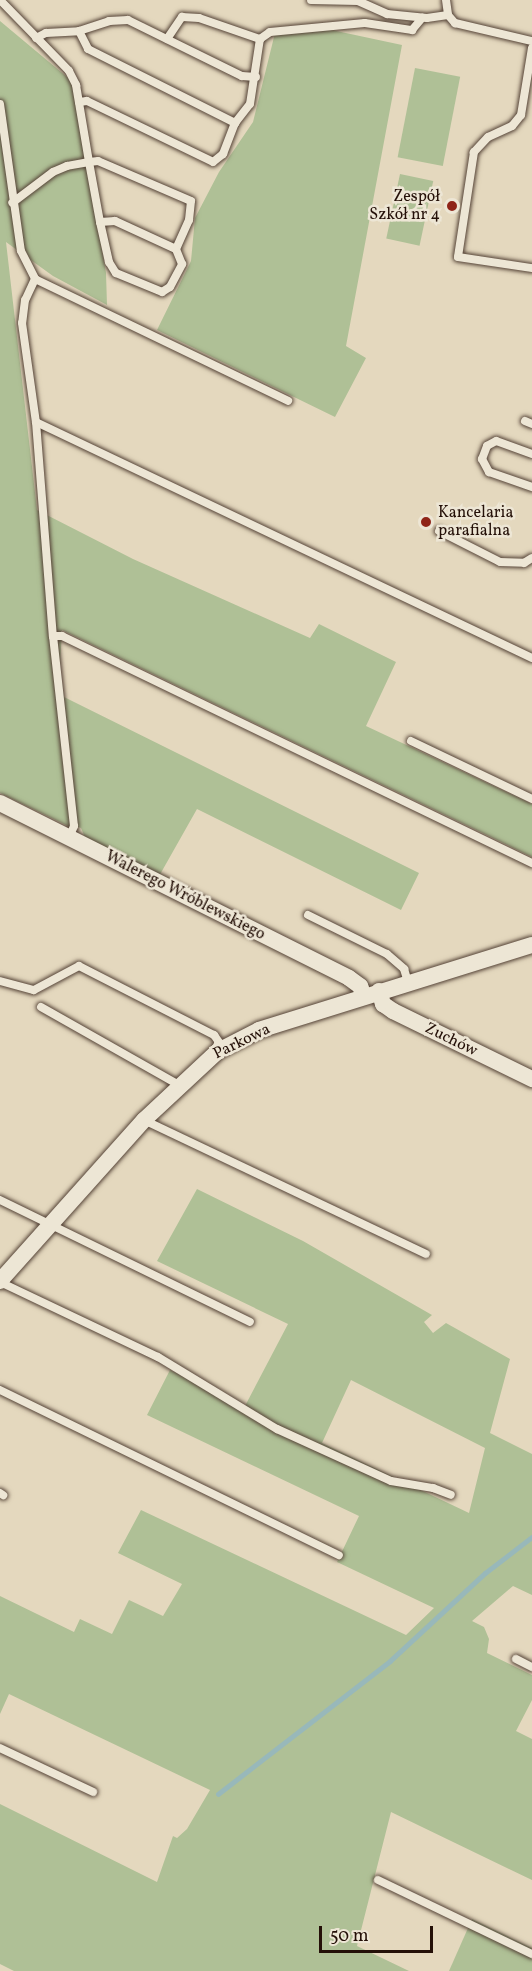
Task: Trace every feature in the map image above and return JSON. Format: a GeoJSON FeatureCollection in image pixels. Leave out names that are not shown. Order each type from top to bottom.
{"type":"FeatureCollection","features":[{"type":"Feature","properties":{"kind":"street","name":"Walerego Wróblewskiego"},"geometry":{"type":"LineString","coordinates":[[0,803],[349,978],[371,994]]}},
{"type":"Feature","properties":{"kind":"street","name":"Parkowa"},"geometry":{"type":"LineString","coordinates":[[0,1282],[144,1120],[179,1085],[223,1048],[259,1030],[532,945]]}},
{"type":"Feature","properties":{"kind":"street","name":"Zuchów"},"geometry":{"type":"LineString","coordinates":[[371,994],[393,1011],[532,1079]]}},
{"type":"Feature","properties":{"kind":"lane"},"geometry":{"type":"LineString","coordinates":[[311,0],[358,1],[387,14],[422,18],[448,15]]}},
{"type":"Feature","properties":{"kind":"lane"},"geometry":{"type":"LineString","coordinates":[[446,0],[448,15],[455,23],[469,29],[532,41]]}},
{"type":"Feature","properties":{"kind":"lane"},"geometry":{"type":"LineString","coordinates":[[2,3],[69,71],[79,102],[100,222],[109,262],[116,273],[162,292],[170,287],[182,264],[176,249],[115,221],[100,222]]}},
{"type":"Feature","properties":{"kind":"lane"},"geometry":{"type":"LineString","coordinates":[[167,39],[182,17],[199,18],[260,39]]}},
{"type":"Feature","properties":{"kind":"lane"},"geometry":{"type":"LineString","coordinates":[[79,102],[87,101],[213,162],[230,143],[235,123],[250,104],[256,77],[260,39],[270,32],[315,24],[365,23],[412,30],[422,18]]}},
{"type":"Feature","properties":{"kind":"lane"},"geometry":{"type":"LineString","coordinates":[[36,38],[46,33],[79,31],[109,21],[128,20],[242,76],[256,77]]}},
{"type":"Feature","properties":{"kind":"lane"},"geometry":{"type":"LineString","coordinates":[[79,31],[88,49],[235,123]]}},
{"type":"Feature","properties":{"kind":"lane"},"geometry":{"type":"LineString","coordinates":[[532,48],[520,115],[512,126],[488,137],[474,152],[458,256],[532,268]]}},
{"type":"Feature","properties":{"kind":"lane"},"geometry":{"type":"LineString","coordinates":[[0,104],[12,203],[21,251],[35,279],[288,401]]}},
{"type":"Feature","properties":{"kind":"lane"},"geometry":{"type":"LineString","coordinates":[[12,203],[53,172],[98,161],[191,201],[189,220],[176,249]]}},
{"type":"Feature","properties":{"kind":"lane"},"geometry":{"type":"LineString","coordinates":[[35,279],[25,300],[22,323],[36,422],[53,636],[74,826],[69,838]]}},
{"type":"Feature","properties":{"kind":"lane"},"geometry":{"type":"LineString","coordinates":[[36,422],[532,658]]}},
{"type":"Feature","properties":{"kind":"lane"},"geometry":{"type":"LineString","coordinates":[[532,454],[495,441],[487,446],[482,459],[489,472],[532,487]]}},
{"type":"Feature","properties":{"kind":"lane"},"geometry":{"type":"LineString","coordinates":[[440,531],[500,562],[524,563],[532,558]]}},
{"type":"Feature","properties":{"kind":"lane"},"geometry":{"type":"LineString","coordinates":[[53,636],[72,641],[532,863]]}},
{"type":"Feature","properties":{"kind":"lane"},"geometry":{"type":"LineString","coordinates":[[411,741],[532,799]]}},
{"type":"Feature","properties":{"kind":"lane"},"geometry":{"type":"LineString","coordinates":[[308,915],[387,954],[404,969],[408,982]]}},
{"type":"Feature","properties":{"kind":"lane"},"geometry":{"type":"LineString","coordinates":[[0,981],[34,990],[79,966],[214,1035],[223,1048]]}},
{"type":"Feature","properties":{"kind":"lane"},"geometry":{"type":"LineString","coordinates":[[41,1007],[179,1085]]}},
{"type":"Feature","properties":{"kind":"lane"},"geometry":{"type":"LineString","coordinates":[[144,1120],[426,1254]]}},
{"type":"Feature","properties":{"kind":"lane"},"geometry":{"type":"LineString","coordinates":[[0,1200],[250,1322]]}},
{"type":"Feature","properties":{"kind":"lane"},"geometry":{"type":"LineString","coordinates":[[0,1282],[158,1357],[277,1429],[391,1481],[433,1488],[451,1495]]}},
{"type":"Feature","properties":{"kind":"lane"},"geometry":{"type":"LineString","coordinates":[[0,1390],[339,1554]]}},
{"type":"Feature","properties":{"kind":"lane"},"geometry":{"type":"LineString","coordinates":[[516,1659],[532,1667]]}},
{"type":"Feature","properties":{"kind":"lane"},"geometry":{"type":"LineString","coordinates":[[0,1748],[93,1792]]}},
{"type":"Feature","properties":{"kind":"lane"},"geometry":{"type":"LineString","coordinates":[[378,1880],[532,1954]]}},
{"type":"Feature","properties":{"kind":"green space"},"geometry":{"type":"Polygon","coordinates":[[[0,21],[73,82],[106,273],[107,305],[53,276],[6,242],[37,510],[133,559],[310,638],[319,624],[396,662],[366,726],[532,804],[532,857],[62,630],[60,666],[64,697],[419,873],[401,910],[197,809],[158,878],[87,842],[81,828],[70,824],[70,827],[0,793],[0,21]]]}},
{"type":"Feature","properties":{"kind":"green space"},"geometry":{"type":"Polygon","coordinates":[[[327,29],[402,45],[346,346],[366,358],[335,417],[157,330],[191,261],[195,218],[219,172],[253,122],[275,33],[327,29]]]}},
{"type":"Feature","properties":{"kind":"green space"},"geometry":{"type":"Polygon","coordinates":[[[415,68],[460,77],[443,166],[398,157],[415,68]]]}},
{"type":"Feature","properties":{"kind":"green space"},"geometry":{"type":"Polygon","coordinates":[[[400,174],[433,181],[420,246],[386,239],[400,174]]]}},
{"type":"Feature","properties":{"kind":"green space"},"geometry":{"type":"Polygon","coordinates":[[[197,1189],[303,1241],[432,1315],[424,1322],[433,1333],[446,1323],[510,1359],[490,1433],[532,1454],[532,1595],[513,1586],[472,1621],[484,1627],[489,1639],[487,1653],[532,1675],[532,1700],[516,1731],[532,1739],[532,1880],[391,1812],[357,1946],[409,1971],[14,1971],[0,1964],[0,1804],[157,1882],[173,1836],[177,1838],[187,1829],[210,1790],[9,1694],[0,1714],[0,1596],[74,1632],[80,1619],[112,1634],[129,1600],[163,1616],[182,1584],[118,1553],[141,1510],[406,1635],[434,1608],[337,1562],[359,1516],[147,1415],[170,1370],[245,1406],[288,1324],[157,1261],[197,1189]],[[351,1380],[322,1443],[469,1513],[485,1448],[351,1380]]]}},
{"type":"Feature","properties":{"kind":"green space"},"geometry":{"type":"Polygon","coordinates":[[[472,1919],[532,1948],[532,1971],[449,1971],[472,1919]]]}},
{"type":"Feature","properties":{"kind":"waterway"},"geometry":{"type":"LineString","coordinates":[[218,1794],[390,1661],[485,1573],[532,1537]]}},
{"type":"Feature","properties":{"kind":"place","name":"Zespół Szkół nr 4"},"geometry":{"type":"Point","coordinates":[452,206]}},
{"type":"Feature","properties":{"kind":"place","name":"Kancelaria parafialna"},"geometry":{"type":"Point","coordinates":[426,522]}}]}
